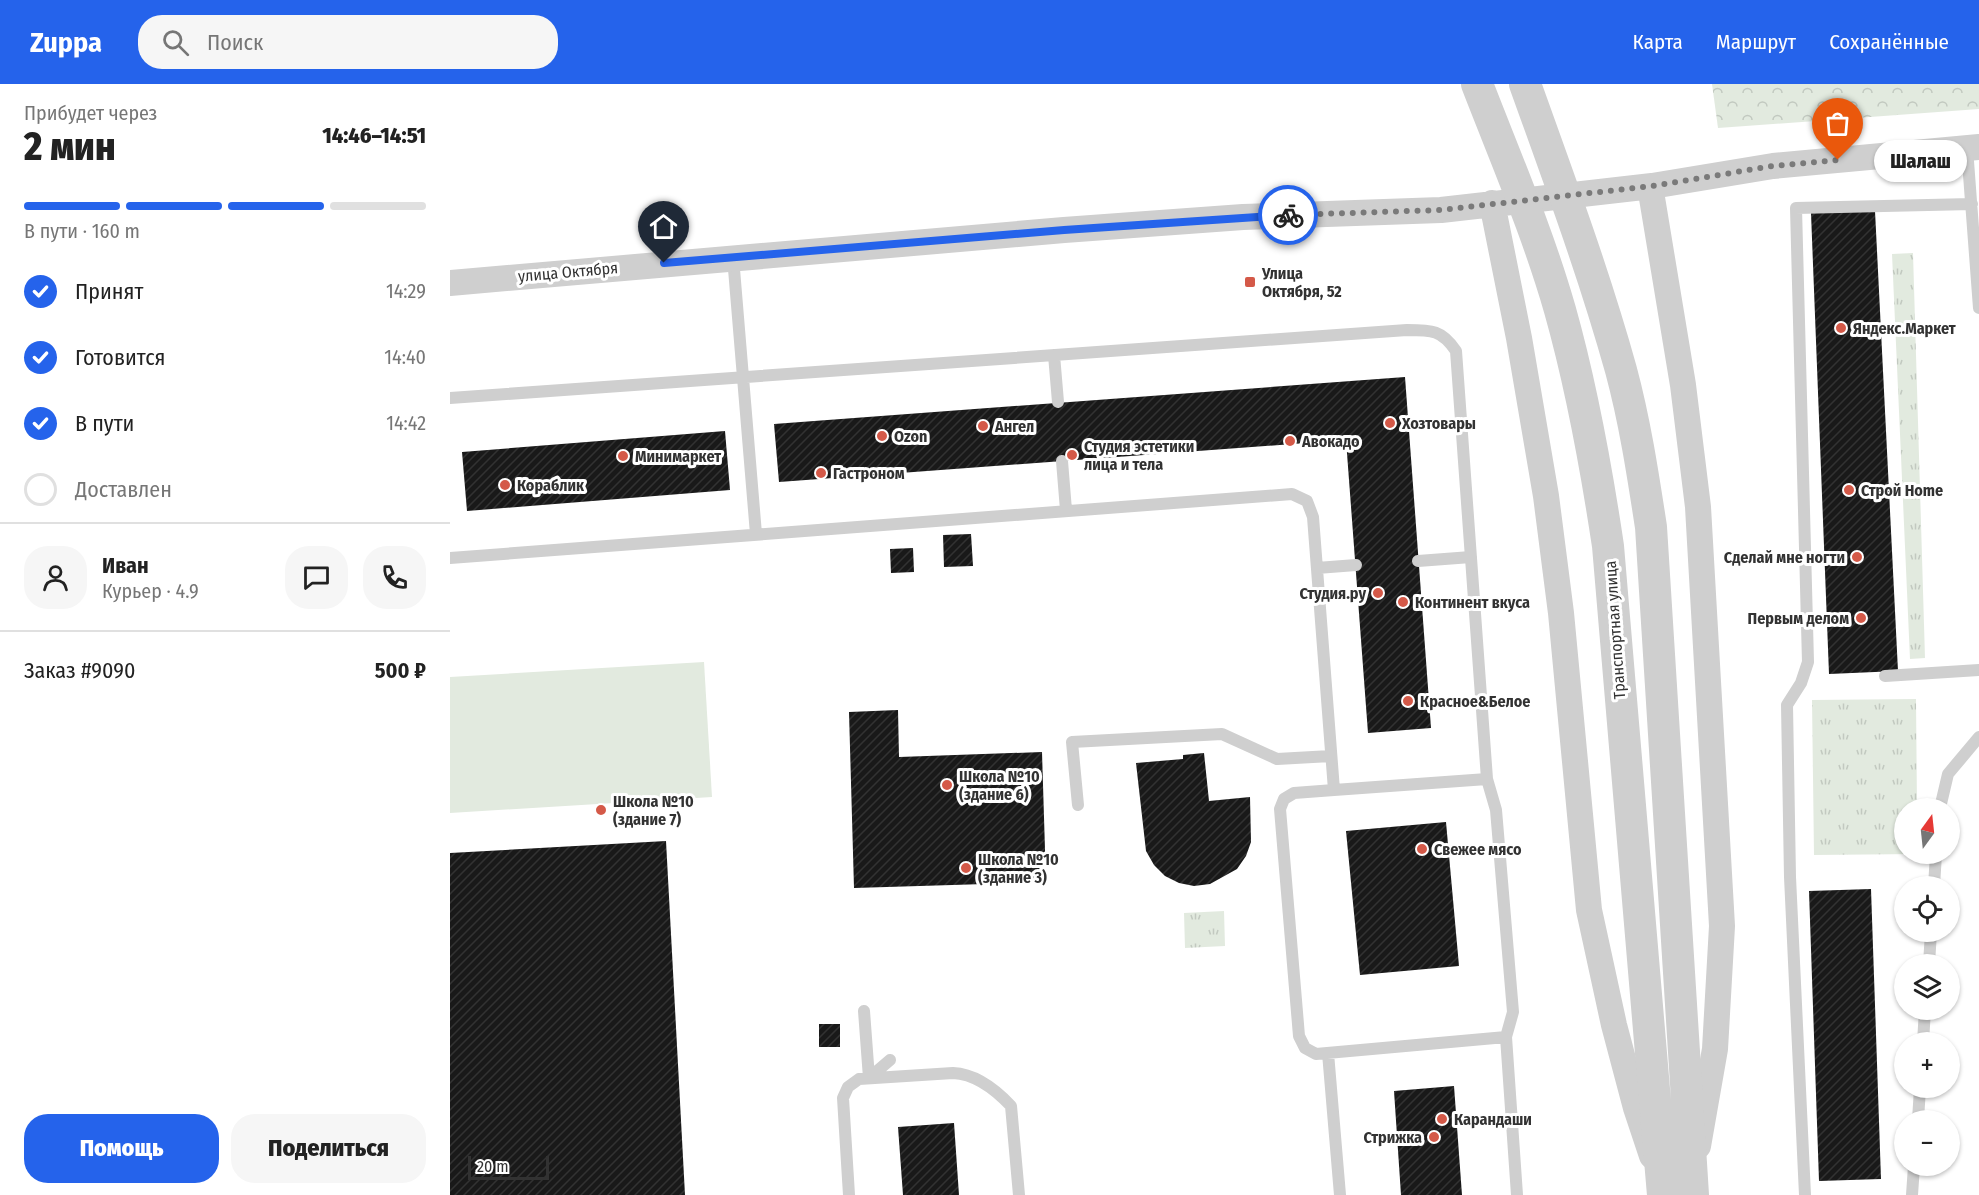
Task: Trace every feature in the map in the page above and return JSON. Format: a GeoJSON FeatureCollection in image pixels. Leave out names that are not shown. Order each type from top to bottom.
{"type":"FeatureCollection","features":[{"type":"Feature","properties":{"kind":"street","name":"Транспортная улица"},"geometry":{"type":"LineString","coordinates":[[1477,84],[1560,308],[1581,388],[1595,459],[1608,546],[1638,924],[1677,1189]]}},
{"type":"Feature","properties":{"kind":"street"},"geometry":{"type":"LineString","coordinates":[[1525,84],[1599,297],[1622,372],[1639,451],[1651,527],[1677,1189]]}},
{"type":"Feature","properties":{"kind":"street","name":"улица Октября"},"geometry":{"type":"LineString","coordinates":[[450,283],[733,256],[1231,218],[1441,210],[1652,186],[1773,166],[1973,148]]}},
{"type":"Feature","properties":{"kind":"street"},"geometry":{"type":"LineString","coordinates":[[1652,186],[1683,385],[1698,507],[1722,926],[1715,1050],[1677,1189]]}},
{"type":"Feature","properties":{"kind":"street"},"geometry":{"type":"LineString","coordinates":[[1492,203],[1519,338],[1546,496],[1563,624],[1589,910],[1599,963],[1636,1108],[1677,1189]]}},
{"type":"Feature","properties":{"kind":"lane"},"geometry":{"type":"LineString","coordinates":[[1973,148],[1972,204],[1979,308]]}},
{"type":"Feature","properties":{"kind":"lane"},"geometry":{"type":"LineString","coordinates":[[1805,1195],[1790,877],[1787,705],[1801,683],[1808,662],[1796,208],[1972,204]]}},
{"type":"Feature","properties":{"kind":"lane"},"geometry":{"type":"LineString","coordinates":[[733,256],[756,534]]}},
{"type":"Feature","properties":{"kind":"lane"},"geometry":{"type":"LineString","coordinates":[[450,398],[1407,330],[1431,330],[1447,338],[1456,351],[1487,778],[1496,810],[1513,1012],[1506,1037],[1517,1195]]}},
{"type":"Feature","properties":{"kind":"lane"},"geometry":{"type":"LineString","coordinates":[[1054,355],[1058,402]]}},
{"type":"Feature","properties":{"kind":"lane"},"geometry":{"type":"LineString","coordinates":[[1062,461],[1066,510]]}},
{"type":"Feature","properties":{"kind":"lane"},"geometry":{"type":"LineString","coordinates":[[450,558],[1292,494],[1307,501],[1313,517],[1334,790]]}},
{"type":"Feature","properties":{"kind":"lane"},"geometry":{"type":"LineString","coordinates":[[1418,561],[1471,557]]}},
{"type":"Feature","properties":{"kind":"lane"},"geometry":{"type":"LineString","coordinates":[[1317,568],[1356,566]]}},
{"type":"Feature","properties":{"kind":"lane"},"geometry":{"type":"LineString","coordinates":[[1885,676],[1979,670]]}},
{"type":"Feature","properties":{"kind":"lane"},"geometry":{"type":"LineString","coordinates":[[1078,805],[1072,742],[1222,734],[1277,759],[1331,756]]}},
{"type":"Feature","properties":{"kind":"lane"},"geometry":{"type":"LineString","coordinates":[[1943,798],[1948,774],[1979,737]]}},
{"type":"Feature","properties":{"kind":"lane"},"geometry":{"type":"LineString","coordinates":[[1487,778],[1294,793],[1284,799],[1280,809],[1299,1036],[1305,1048],[1316,1054],[1506,1037]]}},
{"type":"Feature","properties":{"kind":"lane"},"geometry":{"type":"LineString","coordinates":[[864,1011],[869,1078]]}},
{"type":"Feature","properties":{"kind":"lane"},"geometry":{"type":"LineString","coordinates":[[1328,1053],[1340,1195]]}},
{"type":"Feature","properties":{"kind":"lane"},"geometry":{"type":"LineString","coordinates":[[869,1078],[890,1060]]}},
{"type":"Feature","properties":{"kind":"lane"},"geometry":{"type":"LineString","coordinates":[[849,1195],[843,1098],[848,1087],[859,1079],[966,1074],[1003,1098],[1011,1106],[1014,1117],[1019,1195]]}},
{"type":"Feature","properties":{"kind":"lane"},"geometry":{"type":"LineString","coordinates":[[1912,1195],[1913,1176]]}},
{"type":"Feature","properties":{"kind":"green space"},"geometry":{"type":"Polygon","coordinates":[[[1712,84],[1979,84],[1979,109],[1718,128],[1712,84]]]}},
{"type":"Feature","properties":{"kind":"green space"},"geometry":{"type":"Polygon","coordinates":[[[1913,253],[1925,658],[1910,659],[1892,254],[1913,253]]]}},
{"type":"Feature","properties":{"kind":"green space"},"geometry":{"type":"Polygon","coordinates":[[[704,662],[712,797],[450,813],[450,677],[704,662]]]}},
{"type":"Feature","properties":{"kind":"green space"},"geometry":{"type":"Polygon","coordinates":[[[1916,699],[1917,798],[1894,798],[1894,854],[1814,855],[1812,700],[1916,699]]]}},
{"type":"Feature","properties":{"kind":"green space"},"geometry":{"type":"Polygon","coordinates":[[[1224,911],[1225,946],[1185,948],[1184,913],[1224,911]]]}},
{"type":"Feature","properties":{"kind":"building"},"geometry":{"type":"Polygon","coordinates":[[[1875,211],[1898,671],[1829,674],[1811,213],[1875,211]]]}},
{"type":"Feature","properties":{"kind":"building"},"geometry":{"type":"Polygon","coordinates":[[[1405,377],[1431,728],[1368,733],[1346,440],[779,482],[774,424],[1405,377]]]}},
{"type":"Feature","properties":{"kind":"building"},"geometry":{"type":"Polygon","coordinates":[[[725,431],[730,490],[467,511],[462,452],[725,431]]]}},
{"type":"Feature","properties":{"kind":"building"},"geometry":{"type":"Polygon","coordinates":[[[971,534],[973,566],[944,567],[943,535],[971,534]]]}},
{"type":"Feature","properties":{"kind":"building"},"geometry":{"type":"Polygon","coordinates":[[[913,548],[914,572],[891,573],[890,549],[913,548]]]}},
{"type":"Feature","properties":{"kind":"building","name":"Школа №10 (здание 6)"},"geometry":{"type":"Polygon","coordinates":[[[898,710],[899,757],[1042,752],[1046,882],[854,888],[849,712],[898,710]]]}},
{"type":"Feature","properties":{"kind":"building"},"geometry":{"type":"Polygon","coordinates":[[[1204,753],[1209,801],[1250,797],[1251,842],[1246,856],[1237,869],[1210,884],[1194,886],[1179,883],[1165,876],[1154,865],[1146,851],[1136,763],[1183,759],[1183,755],[1204,753]]]}},
{"type":"Feature","properties":{"kind":"building"},"geometry":{"type":"Polygon","coordinates":[[[1446,822],[1459,966],[1360,975],[1346,831],[1446,822]]]}},
{"type":"Feature","properties":{"kind":"building"},"geometry":{"type":"Polygon","coordinates":[[[666,841],[685,1195],[450,1195],[450,853],[666,841]]]}},
{"type":"Feature","properties":{"kind":"building"},"geometry":{"type":"Polygon","coordinates":[[[1871,889],[1881,1179],[1819,1181],[1809,891],[1871,889]]]}},
{"type":"Feature","properties":{"kind":"building"},"geometry":{"type":"Polygon","coordinates":[[[819,1024],[840,1024],[840,1047],[819,1047],[819,1024]]]}},
{"type":"Feature","properties":{"kind":"building"},"geometry":{"type":"Polygon","coordinates":[[[1454,1086],[1462,1195],[1401,1195],[1394,1091],[1454,1086]]]}},
{"type":"Feature","properties":{"kind":"building"},"geometry":{"type":"Polygon","coordinates":[[[954,1123],[959,1195],[903,1195],[898,1127],[954,1123]]]}},
{"type":"Feature","properties":{"kind":"way so far"},"geometry":{"type":"LineString","coordinates":[[1288,215],[1441,210],[1652,186],[1773,166],[1838,160]]}},
{"type":"Feature","properties":{"kind":"place","name":"Шалаш"},"geometry":{"type":"Point","coordinates":[1838,160]}},
{"type":"Feature","properties":{"kind":"place","name":"Улица Октября, 52"},"geometry":{"type":"Point","coordinates":[1250,282]}},
{"type":"Feature","properties":{"kind":"place","name":"Яндекс.Маркет"},"geometry":{"type":"Point","coordinates":[1841,328]}},
{"type":"Feature","properties":{"kind":"place","name":"Хозтовары"},"geometry":{"type":"Point","coordinates":[1390,423]}},
{"type":"Feature","properties":{"kind":"place","name":"Ангел"},"geometry":{"type":"Point","coordinates":[983,426]}},
{"type":"Feature","properties":{"kind":"place","name":"Ozon"},"geometry":{"type":"Point","coordinates":[882,436]}},
{"type":"Feature","properties":{"kind":"place","name":"Авокадо"},"geometry":{"type":"Point","coordinates":[1290,441]}},
{"type":"Feature","properties":{"kind":"place","name":"Студия эстетики лица и тела"},"geometry":{"type":"Point","coordinates":[1072,455]}},
{"type":"Feature","properties":{"kind":"place","name":"Минимаркет"},"geometry":{"type":"Point","coordinates":[623,456]}},
{"type":"Feature","properties":{"kind":"place","name":"Гастроном"},"geometry":{"type":"Point","coordinates":[821,473]}},
{"type":"Feature","properties":{"kind":"place","name":"Кораблик"},"geometry":{"type":"Point","coordinates":[505,485]}},
{"type":"Feature","properties":{"kind":"place","name":"Строй Home"},"geometry":{"type":"Point","coordinates":[1849,490]}},
{"type":"Feature","properties":{"kind":"place","name":"Сделай мне ногти"},"geometry":{"type":"Point","coordinates":[1857,557]}},
{"type":"Feature","properties":{"kind":"place","name":"Студия.ру"},"geometry":{"type":"Point","coordinates":[1378,593]}},
{"type":"Feature","properties":{"kind":"place","name":"Континент вкуса"},"geometry":{"type":"Point","coordinates":[1403,602]}},
{"type":"Feature","properties":{"kind":"place","name":"Первым делом"},"geometry":{"type":"Point","coordinates":[1861,618]}},
{"type":"Feature","properties":{"kind":"place","name":"Красное&Белое"},"geometry":{"type":"Point","coordinates":[1408,701]}},
{"type":"Feature","properties":{"kind":"place","name":"Школа №10 (здание 6)"},"geometry":{"type":"Point","coordinates":[947,785]}},
{"type":"Feature","properties":{"kind":"place","name":"Школа №10 (здание 7)"},"geometry":{"type":"Point","coordinates":[601,810]}},
{"type":"Feature","properties":{"kind":"place","name":"Свежее мясо"},"geometry":{"type":"Point","coordinates":[1422,849]}},
{"type":"Feature","properties":{"kind":"place","name":"Школа №10 (здание 3)"},"geometry":{"type":"Point","coordinates":[966,868]}},
{"type":"Feature","properties":{"kind":"place","name":"Карандаши"},"geometry":{"type":"Point","coordinates":[1442,1119]}},
{"type":"Feature","properties":{"kind":"place","name":"Стрижка"},"geometry":{"type":"Point","coordinates":[1434,1137]}},
{"type":"Feature","properties":{"kind":"route"},"geometry":{"type":"LineString","coordinates":[[664,263],[1064,230],[1288,215]]}}]}
